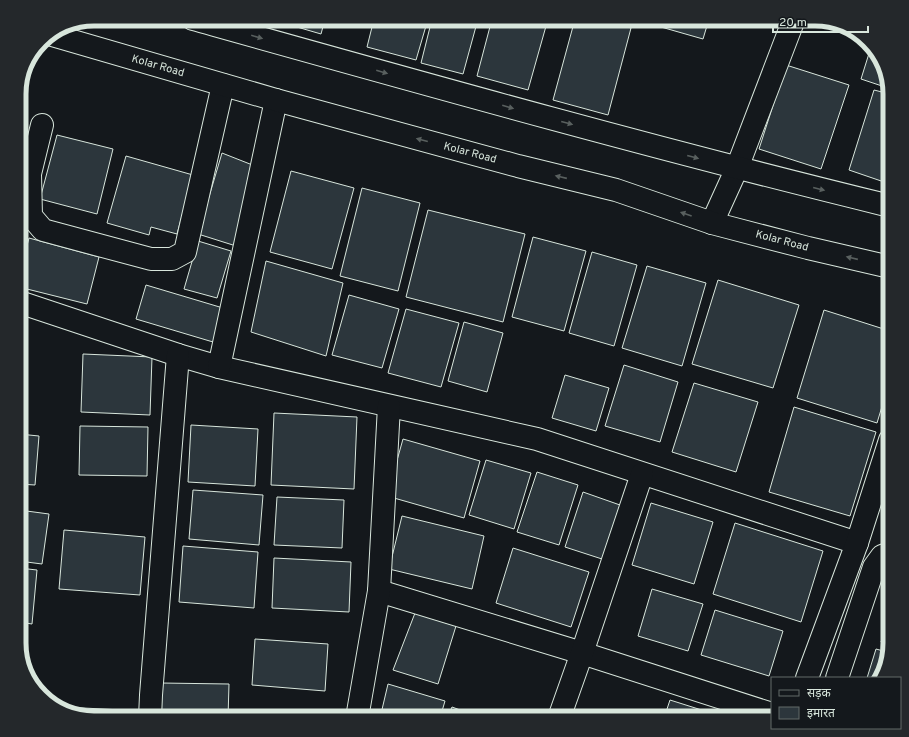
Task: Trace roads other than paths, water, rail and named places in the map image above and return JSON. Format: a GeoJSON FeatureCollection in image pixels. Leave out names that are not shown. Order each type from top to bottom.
{"type":"FeatureCollection","features":[{"type":"Feature","properties":{"kind":"street"},"geometry":{"type":"LineString","coordinates":[[218,26],[530,113],[736,168],[883,204]]}},
{"type":"Feature","properties":{"kind":"street"},"geometry":{"type":"LineString","coordinates":[[712,223],[736,168],[791,26]]}},
{"type":"Feature","properties":{"kind":"street","name":"Kolar Road"},"geometry":{"type":"LineString","coordinates":[[58,37],[276,100],[518,166],[616,190],[712,223],[883,265]]}},
{"type":"Feature","properties":{"kind":"street"},"geometry":{"type":"LineString","coordinates":[[42,125],[30,174],[31,216],[43,230],[151,259],[172,259],[185,252],[223,85]]}},
{"type":"Feature","properties":{"kind":"street"},"geometry":{"type":"LineString","coordinates":[[219,367],[276,100]]}},
{"type":"Feature","properties":{"kind":"street"},"geometry":{"type":"LineString","coordinates":[[26,304],[178,355],[219,367],[537,439],[857,542]]}},
{"type":"Feature","properties":{"kind":"street"},"geometry":{"type":"LineString","coordinates":[[150,711],[150,695],[178,355]]}},
{"type":"Feature","properties":{"kind":"street"},"geometry":{"type":"LineString","coordinates":[[358,711],[379,591],[389,406]]}},
{"type":"Feature","properties":{"kind":"street"},"geometry":{"type":"LineString","coordinates":[[807,677],[857,542],[883,462]]}},
{"type":"Feature","properties":{"kind":"street"},"geometry":{"type":"LineString","coordinates":[[561,711],[642,474]]}},
{"type":"Feature","properties":{"kind":"street"},"geometry":{"type":"LineString","coordinates":[[837,677],[874,567],[883,556]]}},
{"type":"Feature","properties":{"kind":"street"},"geometry":{"type":"LineString","coordinates":[[379,591],[582,653],[763,711]]}}]}
